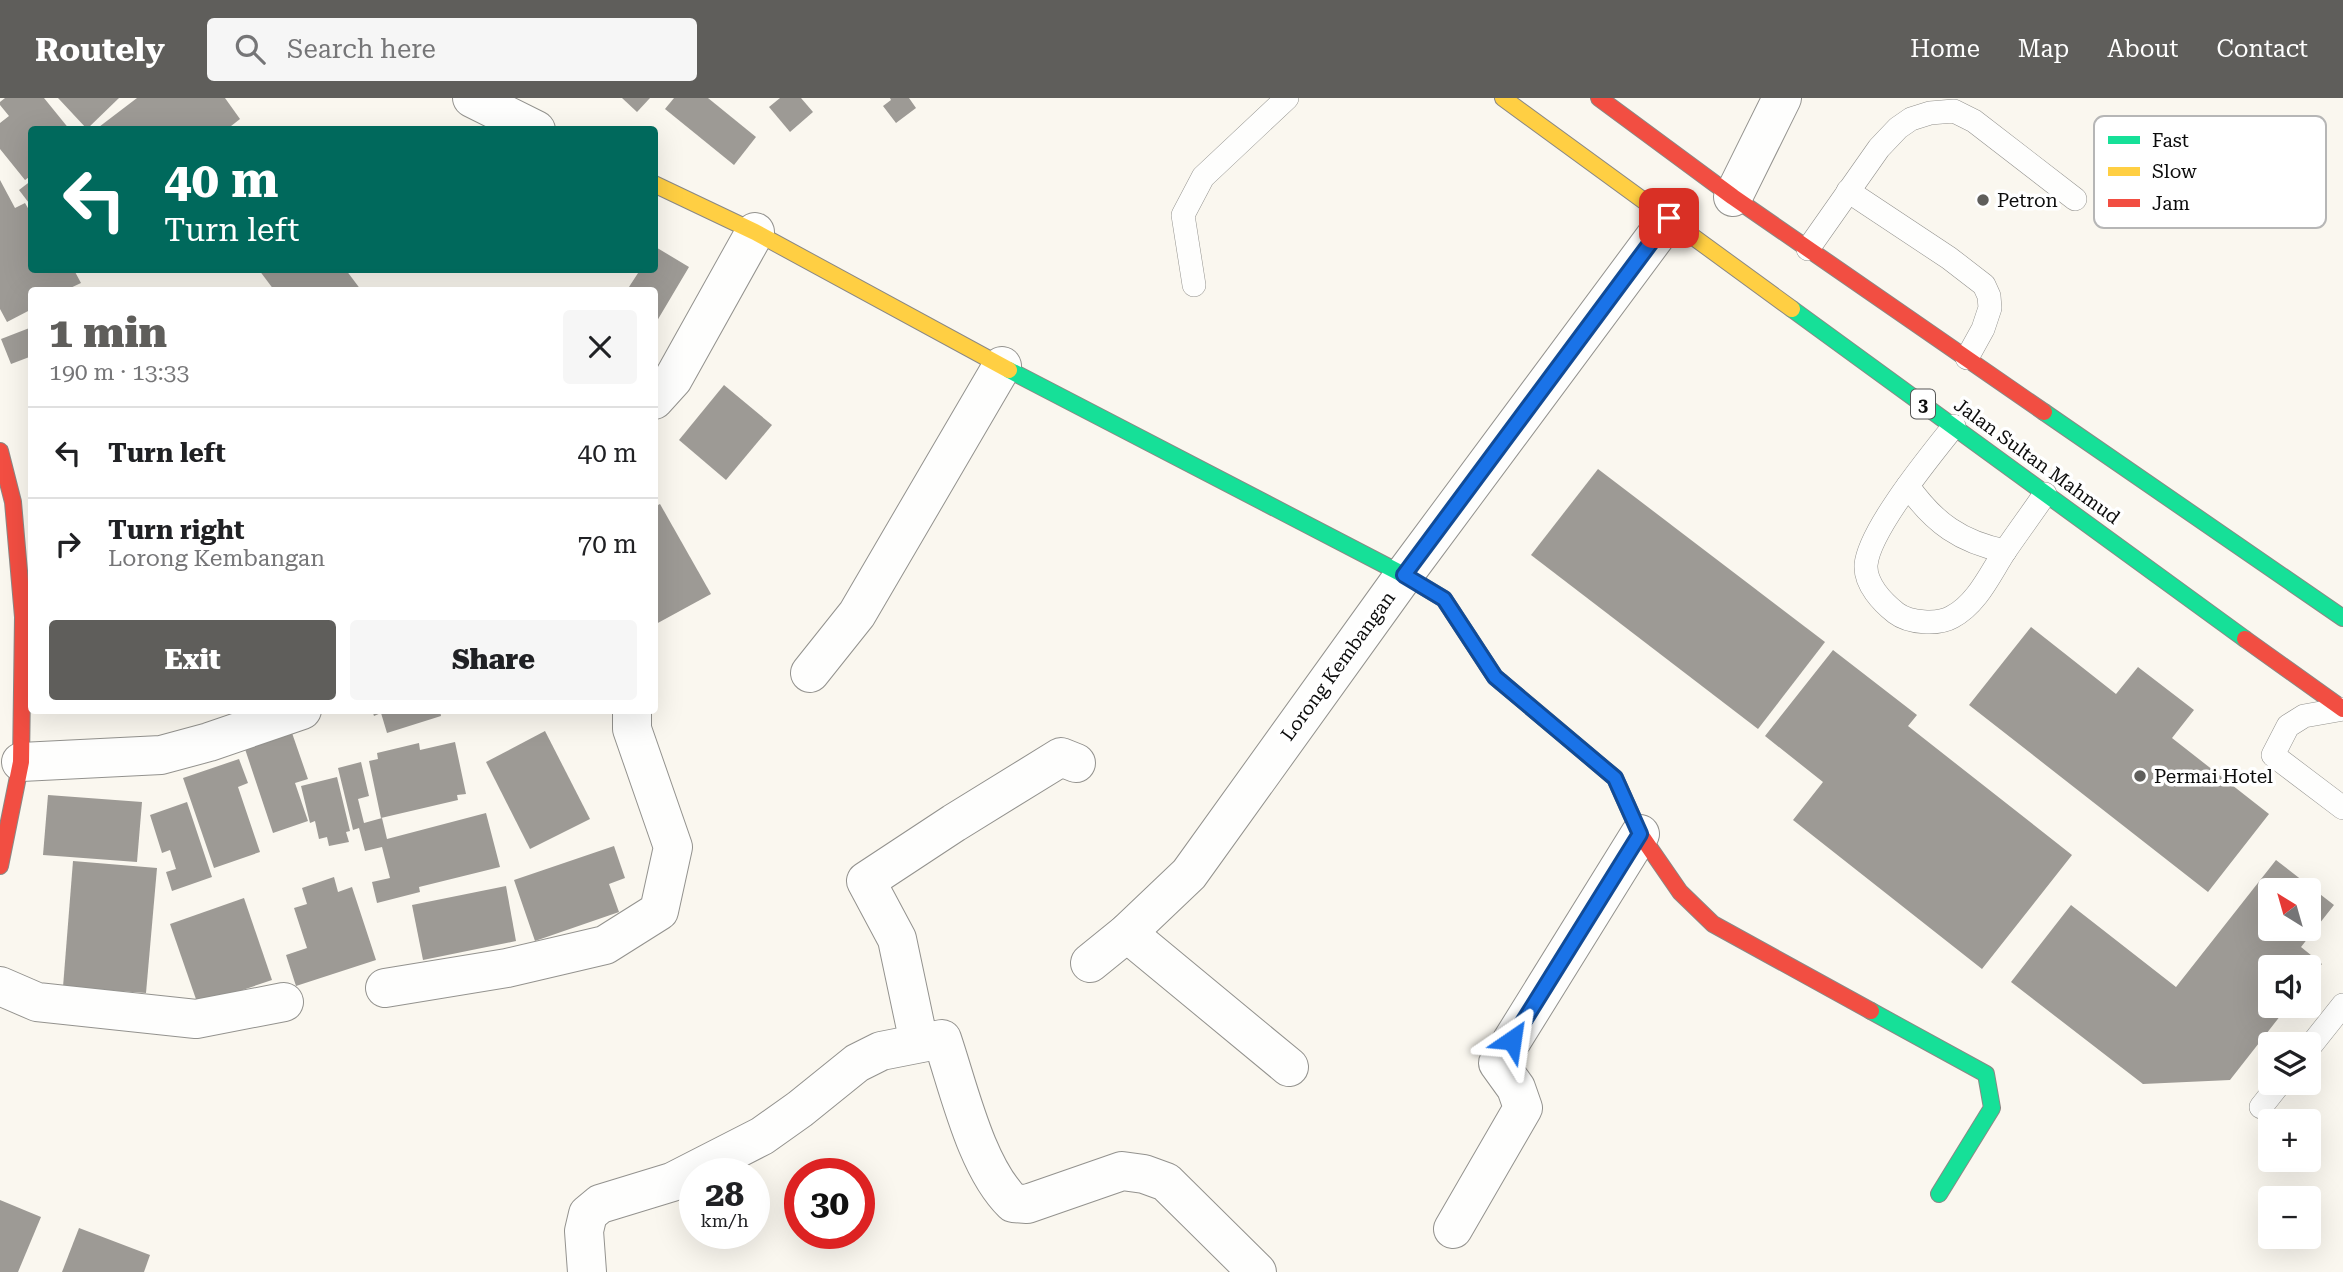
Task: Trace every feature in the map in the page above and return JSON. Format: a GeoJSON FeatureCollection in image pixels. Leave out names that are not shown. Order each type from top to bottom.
{"type":"FeatureCollection","features":[{"type":"Feature","properties":{"kind":"main road","name":"Jalan Sultan Mahmud"},"geometry":{"type":"LineString","coordinates":[[1503,98],[2045,495],[2343,709]]}},
{"type":"Feature","properties":{"kind":"main road"},"geometry":{"type":"LineString","coordinates":[[1599,98],[1733,197],[2343,618]]}},
{"type":"Feature","properties":{"kind":"main road"},"geometry":{"type":"LineString","coordinates":[[658,186],[755,232],[1002,366],[1404,575],[1444,599],[1495,677],[1615,778],[1640,834],[1680,892],[1713,925],[1986,1074],[1992,1108],[1939,1194]]}},
{"type":"Feature","properties":{"kind":"main road"},"geometry":{"type":"LineString","coordinates":[[0,451],[13,502],[23,617],[21,762],[0,866]]}},
{"type":"Feature","properties":{"kind":"street"},"geometry":{"type":"LineString","coordinates":[[472,98],[528,126]]}},
{"type":"Feature","properties":{"kind":"street"},"geometry":{"type":"LineString","coordinates":[[1733,197],[1782,98]]}},
{"type":"Feature","properties":{"kind":"street","name":"Lorong Kembangan"},"geometry":{"type":"LineString","coordinates":[[1090,962],[1127,933],[1189,874],[1404,575],[1669,218]]}},
{"type":"Feature","properties":{"kind":"street"},"geometry":{"type":"LineString","coordinates":[[658,396],[673,379],[755,232]]}},
{"type":"Feature","properties":{"kind":"street"},"geometry":{"type":"LineString","coordinates":[[810,673],[857,614],[1002,366]]}},
{"type":"Feature","properties":{"kind":"street"},"geometry":{"type":"LineString","coordinates":[[21,762],[161,754],[209,742],[290,714]]}},
{"type":"Feature","properties":{"kind":"street"},"geometry":{"type":"LineString","coordinates":[[385,988],[507,968],[605,945],[659,911],[673,847],[632,729],[632,714]]}},
{"type":"Feature","properties":{"kind":"street"},"geometry":{"type":"LineString","coordinates":[[919,1043],[897,939],[866,881],[954,822],[1060,757],[1076,763]]}},
{"type":"Feature","properties":{"kind":"street"},"geometry":{"type":"LineString","coordinates":[[1453,1229],[1523,1108],[1516,1088],[1498,1063],[1640,834]]}},
{"type":"Feature","properties":{"kind":"street"},"geometry":{"type":"LineString","coordinates":[[1127,933],[1289,1067]]}},
{"type":"Feature","properties":{"kind":"street"},"geometry":{"type":"LineString","coordinates":[[0,986],[37,1002],[196,1019],[284,1002]]}},
{"type":"Feature","properties":{"kind":"street"},"geometry":{"type":"LineString","coordinates":[[587,1272],[584,1231],[588,1214],[600,1204],[672,1181],[762,1136],[857,1063],[881,1051],[942,1039],[981,1154],[1002,1192],[1013,1203],[1027,1204],[1122,1171],[1144,1174],[1166,1182],[1257,1272]]}},
{"type":"Feature","properties":{"kind":"lane"},"geometry":{"type":"LineString","coordinates":[[1194,285],[1183,215],[1203,177],[1287,98]]}},
{"type":"Feature","properties":{"kind":"lane"},"geometry":{"type":"LineString","coordinates":[[1808,249],[1879,148],[1911,119],[1930,113],[1954,111],[1974,121],[2075,199]]}},
{"type":"Feature","properties":{"kind":"lane"},"geometry":{"type":"LineString","coordinates":[[1848,191],[1984,285],[1990,308],[1983,329],[1967,358]]}},
{"type":"Feature","properties":{"kind":"lane"},"geometry":{"type":"LineString","coordinates":[[1954,426],[1908,486],[1869,549],[1866,567],[1871,586],[1887,606],[1901,617],[1920,622],[1951,618],[1974,600],[2045,495]]}},
{"type":"Feature","properties":{"kind":"lane"},"geometry":{"type":"LineString","coordinates":[[1908,486],[1928,511],[1953,532],[1971,543],[2005,551]]}},
{"type":"Feature","properties":{"kind":"lane"},"geometry":{"type":"LineString","coordinates":[[2343,709],[2304,716],[2288,726],[2273,755],[2343,808]]}},
{"type":"Feature","properties":{"kind":"lane"},"geometry":{"type":"LineString","coordinates":[[2321,1033],[2343,1005]]}},
{"type":"Feature","properties":{"kind":"lane"},"geometry":{"type":"LineString","coordinates":[[2261,1107],[2270,1095]]}},
{"type":"Feature","properties":{"kind":"building"},"geometry":{"type":"Polygon","coordinates":[[[5,98],[44,98],[67,126],[28,126],[28,178],[25,180],[0,149],[0,123],[9,116],[0,102],[5,98]]]}},
{"type":"Feature","properties":{"kind":"building"},"geometry":{"type":"Polygon","coordinates":[[[58,98],[119,98],[90,126],[84,126],[58,98]]]}},
{"type":"Feature","properties":{"kind":"building"},"geometry":{"type":"Polygon","coordinates":[[[137,98],[225,98],[240,119],[231,126],[100,126],[137,98]]]}},
{"type":"Feature","properties":{"kind":"building"},"geometry":{"type":"Polygon","coordinates":[[[622,98],[650,98],[637,112],[622,98]]]}},
{"type":"Feature","properties":{"kind":"building"},"geometry":{"type":"Polygon","coordinates":[[[674,98],[708,98],[756,137],[734,165],[665,109],[674,98]]]}},
{"type":"Feature","properties":{"kind":"building"},"geometry":{"type":"Polygon","coordinates":[[[780,98],[801,98],[813,112],[790,132],[769,107],[780,98]]]}},
{"type":"Feature","properties":{"kind":"building"},"geometry":{"type":"Polygon","coordinates":[[[890,98],[909,98],[916,108],[896,123],[883,106],[890,98]]]}},
{"type":"Feature","properties":{"kind":"building"},"geometry":{"type":"Polygon","coordinates":[[[0,180],[15,208],[25,203],[28,208],[28,273],[76,273],[81,283],[72,287],[28,287],[28,311],[7,322],[0,309],[0,180]]]}},
{"type":"Feature","properties":{"kind":"building"},"geometry":{"type":"Polygon","coordinates":[[[28,183],[28,202],[19,190],[28,183]]]}},
{"type":"Feature","properties":{"kind":"building"},"geometry":{"type":"Polygon","coordinates":[[[658,248],[689,267],[658,319],[658,287],[629,287],[638,273],[658,273],[658,248]]]}},
{"type":"Feature","properties":{"kind":"building"},"geometry":{"type":"Polygon","coordinates":[[[261,273],[348,273],[359,287],[272,287],[261,273]]]}},
{"type":"Feature","properties":{"kind":"building"},"geometry":{"type":"Polygon","coordinates":[[[28,329],[28,358],[11,364],[1,339],[28,329]]]}},
{"type":"Feature","properties":{"kind":"building"},"geometry":{"type":"Polygon","coordinates":[[[724,385],[772,425],[726,480],[679,440],[724,385]]]}},
{"type":"Feature","properties":{"kind":"building"},"geometry":{"type":"Polygon","coordinates":[[[1598,469],[1825,642],[1758,729],[1531,555],[1598,469]]]}},
{"type":"Feature","properties":{"kind":"building"},"geometry":{"type":"Polygon","coordinates":[[[660,504],[711,594],[658,623],[660,504]]]}},
{"type":"Feature","properties":{"kind":"building","name":"Permai Hotel"},"geometry":{"type":"Polygon","coordinates":[[[2031,627],[2116,694],[2138,667],[2194,710],[2172,738],[2269,814],[2208,892],[1969,705],[2031,627]]]}},
{"type":"Feature","properties":{"kind":"building"},"geometry":{"type":"Polygon","coordinates":[[[1833,650],[1917,715],[1908,726],[2072,855],[1982,969],[1793,820],[1823,782],[1765,736],[1833,650]]]}},
{"type":"Feature","properties":{"kind":"building"},"geometry":{"type":"Polygon","coordinates":[[[381,714],[441,714],[441,716],[387,733],[381,714]]]}},
{"type":"Feature","properties":{"kind":"building"},"geometry":{"type":"Polygon","coordinates":[[[545,731],[590,819],[530,849],[486,762],[545,731]]]}},
{"type":"Feature","properties":{"kind":"building"},"geometry":{"type":"Polygon","coordinates":[[[292,733],[308,779],[295,783],[308,821],[273,833],[245,749],[292,733]]]}},
{"type":"Feature","properties":{"kind":"building"},"geometry":{"type":"Polygon","coordinates":[[[455,742],[466,794],[457,795],[458,800],[381,818],[369,761],[378,759],[377,753],[419,743],[420,750],[455,742]]]}},
{"type":"Feature","properties":{"kind":"building"},"geometry":{"type":"Polygon","coordinates":[[[239,759],[248,783],[238,787],[260,852],[214,868],[183,778],[239,759]]]}},
{"type":"Feature","properties":{"kind":"building"},"geometry":{"type":"Polygon","coordinates":[[[361,762],[369,796],[358,799],[364,823],[382,818],[387,839],[486,813],[500,867],[419,887],[420,892],[377,903],[372,882],[390,878],[382,847],[365,851],[359,828],[353,830],[338,768],[361,762]]]}},
{"type":"Feature","properties":{"kind":"building"},"geometry":{"type":"Polygon","coordinates":[[[337,777],[350,831],[346,832],[349,842],[329,846],[327,837],[319,839],[315,821],[310,823],[301,786],[337,777]]]}},
{"type":"Feature","properties":{"kind":"building"},"geometry":{"type":"Polygon","coordinates":[[[48,795],[142,802],[137,862],[43,855],[48,795]]]}},
{"type":"Feature","properties":{"kind":"building"},"geometry":{"type":"Polygon","coordinates":[[[187,802],[212,877],[172,891],[166,872],[176,869],[170,850],[162,853],[150,815],[187,802]]]}},
{"type":"Feature","properties":{"kind":"building"},"geometry":{"type":"Polygon","coordinates":[[[614,846],[625,878],[609,884],[619,912],[535,941],[514,880],[614,846]]]}},
{"type":"Feature","properties":{"kind":"building"},"geometry":{"type":"Polygon","coordinates":[[[2276,860],[2299,878],[2262,878],[2276,860]]]}},
{"type":"Feature","properties":{"kind":"building"},"geometry":{"type":"Polygon","coordinates":[[[73,861],[157,868],[146,993],[63,987],[73,861]]]}},
{"type":"Feature","properties":{"kind":"building"},"geometry":{"type":"Polygon","coordinates":[[[334,877],[338,892],[352,887],[376,960],[296,986],[286,955],[307,948],[294,908],[307,904],[302,888],[334,877]]]}},
{"type":"Feature","properties":{"kind":"building"},"geometry":{"type":"Polygon","coordinates":[[[2258,883],[2258,942],[2305,942],[2301,947],[2311,955],[2258,955],[2258,1018],[2279,1018],[2268,1032],[2258,1032],[2258,1044],[2230,1080],[2143,1084],[2011,982],[2071,905],[2176,987],[2258,883]]]}},
{"type":"Feature","properties":{"kind":"building"},"geometry":{"type":"Polygon","coordinates":[[[506,886],[516,941],[423,960],[412,905],[506,886]]]}},
{"type":"Feature","properties":{"kind":"building"},"geometry":{"type":"Polygon","coordinates":[[[2321,895],[2334,905],[2321,922],[2321,895]]]}},
{"type":"Feature","properties":{"kind":"building"},"geometry":{"type":"Polygon","coordinates":[[[244,898],[272,980],[198,1005],[170,924],[244,898]]]}},
{"type":"Feature","properties":{"kind":"building"},"geometry":{"type":"Polygon","coordinates":[[[0,1200],[41,1217],[18,1272],[0,1272],[0,1200]]]}},
{"type":"Feature","properties":{"kind":"building"},"geometry":{"type":"Polygon","coordinates":[[[79,1228],[150,1255],[144,1272],[62,1272],[79,1228]]]}},
{"type":"Feature","properties":{"kind":"traffic: fast"},"geometry":{"type":"LineString","coordinates":[[1792,309],[2245,639]]}},
{"type":"Feature","properties":{"kind":"traffic: fast"},"geometry":{"type":"LineString","coordinates":[[1009,370],[1404,575],[1444,599],[1495,677],[1501,682]]}},
{"type":"Feature","properties":{"kind":"traffic: fast"},"geometry":{"type":"LineString","coordinates":[[2044,412],[2343,618]]}},
{"type":"Feature","properties":{"kind":"traffic: fast"},"geometry":{"type":"LineString","coordinates":[[1871,1011],[1986,1074],[1992,1108],[1939,1194]]}},
{"type":"Feature","properties":{"kind":"traffic: slow"},"geometry":{"type":"LineString","coordinates":[[1503,98],[1792,309]]}},
{"type":"Feature","properties":{"kind":"traffic: slow"},"geometry":{"type":"LineString","coordinates":[[658,186],[755,232],[1009,370]]}},
{"type":"Feature","properties":{"kind":"traffic: jam"},"geometry":{"type":"LineString","coordinates":[[1599,98],[1733,197],[2044,412]]}},
{"type":"Feature","properties":{"kind":"traffic: jam"},"geometry":{"type":"LineString","coordinates":[[0,451],[13,502],[23,617],[21,762],[0,866]]}},
{"type":"Feature","properties":{"kind":"traffic: jam"},"geometry":{"type":"LineString","coordinates":[[2245,639],[2343,709]]}},
{"type":"Feature","properties":{"kind":"traffic: jam"},"geometry":{"type":"LineString","coordinates":[[1501,682],[1615,778],[1640,834],[1680,892],[1713,924],[1871,1011]]}},
{"type":"Feature","properties":{"kind":"place","name":"Petron"},"geometry":{"type":"Point","coordinates":[1983,200]}},
{"type":"Feature","properties":{"kind":"place","name":"Permai Hotel"},"geometry":{"type":"Point","coordinates":[2140,776]}},
{"type":"Feature","properties":{"kind":"route"},"geometry":{"type":"LineString","coordinates":[[1512,1040],[1640,834],[1615,778],[1495,677],[1444,599],[1404,575],[1669,218]]}}]}
